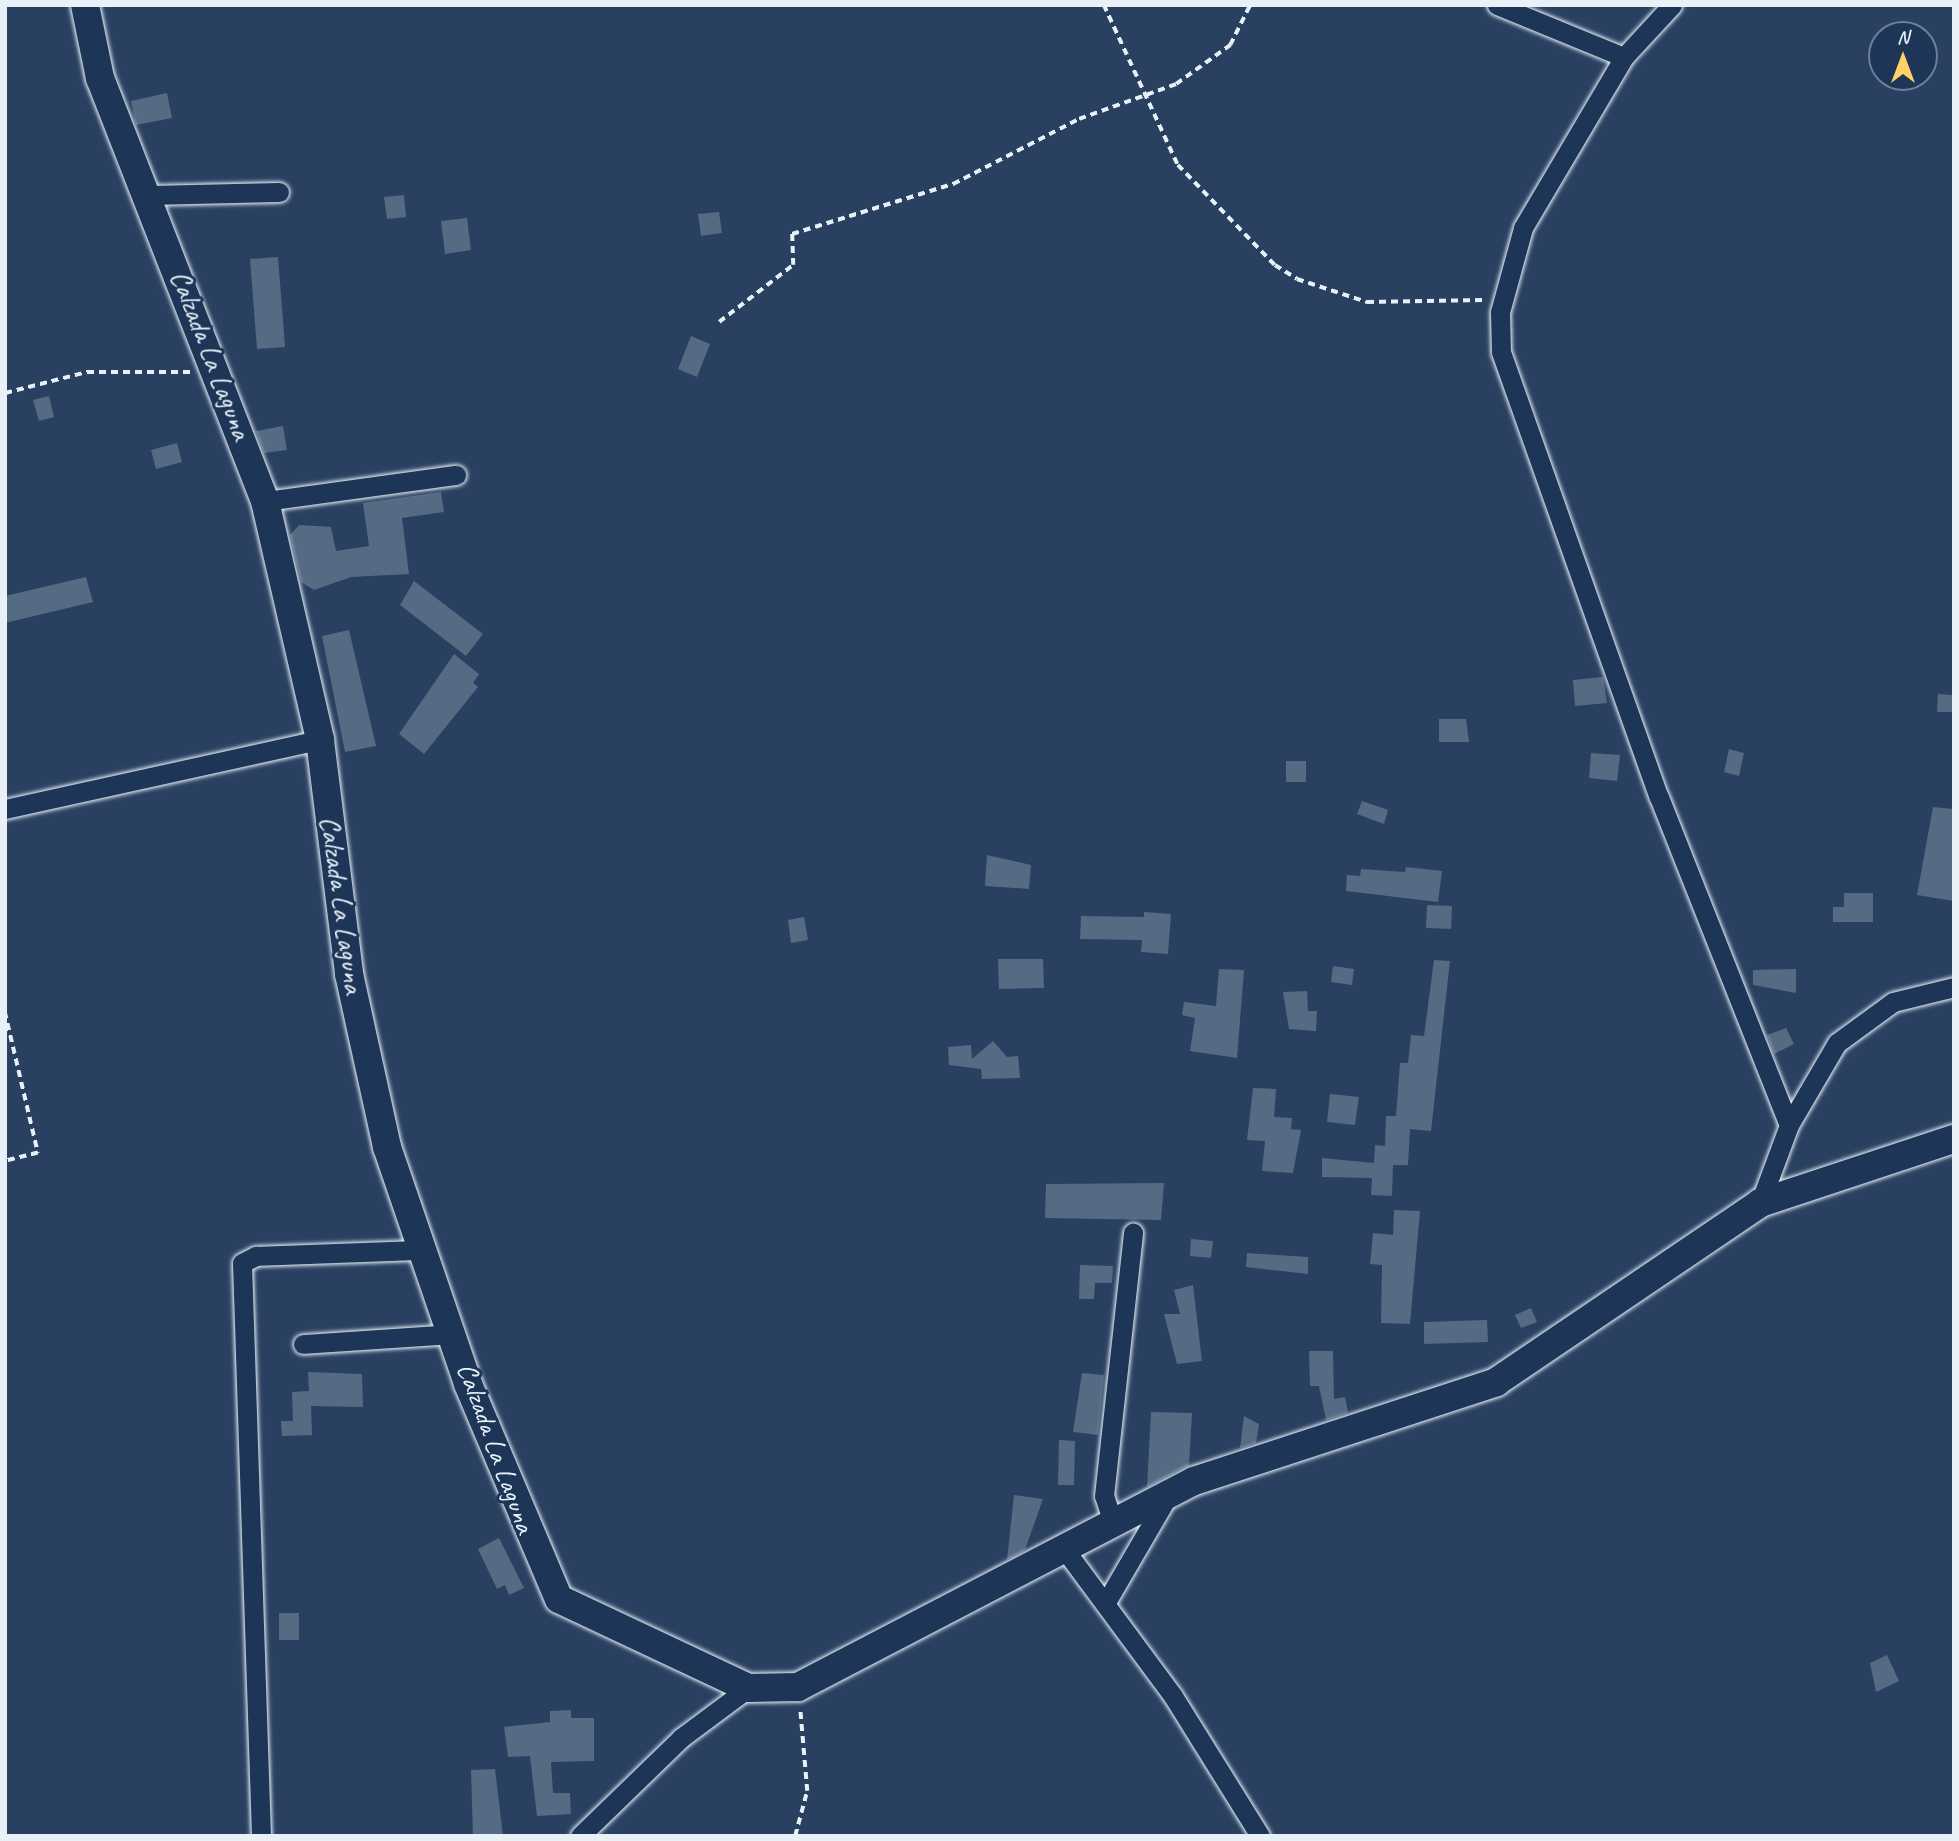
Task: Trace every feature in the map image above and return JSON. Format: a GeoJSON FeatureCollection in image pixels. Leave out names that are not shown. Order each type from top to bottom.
{"type":"FeatureCollection","features":[{"type":"Feature","properties":{"kind":"street","name":"Calzada La Laguna"},"geometry":{"type":"LineString","coordinates":[[85,5],[100,78],[218,370],[265,501],[320,740],[349,974],[387,1147],[525,1529],[559,1600],[748,1688]]}},
{"type":"Feature","properties":{"kind":"street"},"geometry":{"type":"LineString","coordinates":[[1497,5],[1624,57]]}},
{"type":"Feature","properties":{"kind":"street"},"geometry":{"type":"LineString","coordinates":[[1672,5],[1624,57],[1523,228],[1504,300],[1501,352],[1659,797],[1789,1125]]}},
{"type":"Feature","properties":{"kind":"street"},"geometry":{"type":"LineString","coordinates":[[148,195],[279,192]]}},
{"type":"Feature","properties":{"kind":"street"},"geometry":{"type":"LineString","coordinates":[[265,501],[456,475]]}},
{"type":"Feature","properties":{"kind":"street"},"geometry":{"type":"LineString","coordinates":[[5,809],[320,740]]}},
{"type":"Feature","properties":{"kind":"street"},"geometry":{"type":"LineString","coordinates":[[1760,1203],[1789,1125],[1837,1043],[1893,1002],[1954,987]]}},
{"type":"Feature","properties":{"kind":"street"},"geometry":{"type":"LineString","coordinates":[[580,1836],[681,1738],[748,1688],[798,1687],[1169,1494],[1496,1381],[1760,1203],[1954,1139]]}},
{"type":"Feature","properties":{"kind":"street"},"geometry":{"type":"LineString","coordinates":[[1112,1523],[1104,1496],[1133,1233]]}},
{"type":"Feature","properties":{"kind":"street"},"geometry":{"type":"LineString","coordinates":[[261,1836],[242,1264],[268,1255],[422,1250]]}},
{"type":"Feature","properties":{"kind":"street"},"geometry":{"type":"LineString","coordinates":[[303,1344],[455,1334]]}},
{"type":"Feature","properties":{"kind":"street"},"geometry":{"type":"LineString","coordinates":[[1105,1604],[1169,1494]]}},
{"type":"Feature","properties":{"kind":"street"},"geometry":{"type":"LineString","coordinates":[[1065,1550],[1173,1696],[1260,1836]]}},
{"type":"Feature","properties":{"kind":"path"},"geometry":{"type":"LineString","coordinates":[[1104,5],[1178,165],[1201,195],[1297,279],[1367,302],[1504,300]]}},
{"type":"Feature","properties":{"kind":"path"},"geometry":{"type":"LineString","coordinates":[[719,322],[793,265],[792,234],[953,184],[1021,145],[1145,95],[1213,62],[1250,5]]}},
{"type":"Feature","properties":{"kind":"path"},"geometry":{"type":"LineString","coordinates":[[5,393],[87,372],[218,370]]}},
{"type":"Feature","properties":{"kind":"path"},"geometry":{"type":"LineString","coordinates":[[5,1012],[38,1153],[5,1161]]}},
{"type":"Feature","properties":{"kind":"path"},"geometry":{"type":"LineString","coordinates":[[795,1836],[807,1791],[798,1687]]}},
{"type":"Feature","properties":{"kind":"building"},"geometry":{"type":"Polygon","coordinates":[[[167,93],[172,118],[136,125],[131,101],[167,93]]]}},
{"type":"Feature","properties":{"kind":"building"},"geometry":{"type":"Polygon","coordinates":[[[404,195],[406,217],[387,219],[384,197],[404,195]]]}},
{"type":"Feature","properties":{"kind":"building"},"geometry":{"type":"Polygon","coordinates":[[[719,212],[722,233],[701,236],[698,214],[719,212]]]}},
{"type":"Feature","properties":{"kind":"building"},"geometry":{"type":"Polygon","coordinates":[[[467,218],[471,250],[445,254],[441,221],[467,218]]]}},
{"type":"Feature","properties":{"kind":"building"},"geometry":{"type":"Polygon","coordinates":[[[278,257],[285,347],[257,349],[250,259],[278,257]]]}},
{"type":"Feature","properties":{"kind":"building"},"geometry":{"type":"Polygon","coordinates":[[[691,336],[710,344],[697,377],[678,369],[691,336]]]}},
{"type":"Feature","properties":{"kind":"building"},"geometry":{"type":"Polygon","coordinates":[[[49,396],[54,417],[39,421],[33,400],[49,396]]]}},
{"type":"Feature","properties":{"kind":"building"},"geometry":{"type":"Polygon","coordinates":[[[283,426],[287,450],[264,453],[256,431],[283,426]]]}},
{"type":"Feature","properties":{"kind":"building"},"geometry":{"type":"Polygon","coordinates":[[[177,443],[182,462],[156,469],[151,450],[177,443]]]}},
{"type":"Feature","properties":{"kind":"building"},"geometry":{"type":"Polygon","coordinates":[[[441,492],[444,512],[402,518],[409,574],[351,577],[314,590],[301,582],[290,535],[299,525],[331,527],[336,551],[369,546],[363,503],[441,492]]]}},
{"type":"Feature","properties":{"kind":"building"},"geometry":{"type":"Polygon","coordinates":[[[86,577],[93,602],[5,623],[5,596],[86,577]]]}},
{"type":"Feature","properties":{"kind":"building"},"geometry":{"type":"Polygon","coordinates":[[[414,581],[483,634],[466,656],[400,605],[414,581]]]}},
{"type":"Feature","properties":{"kind":"building"},"geometry":{"type":"Polygon","coordinates":[[[349,630],[376,746],[345,752],[322,636],[349,630]]]}},
{"type":"Feature","properties":{"kind":"building"},"geometry":{"type":"Polygon","coordinates":[[[454,654],[479,674],[473,683],[478,687],[424,754],[399,734],[454,654]]]}},
{"type":"Feature","properties":{"kind":"building"},"geometry":{"type":"Polygon","coordinates":[[[1603,677],[1607,703],[1575,706],[1573,680],[1603,677]]]}},
{"type":"Feature","properties":{"kind":"building"},"geometry":{"type":"Polygon","coordinates":[[[1938,694],[1953,695],[1952,712],[1937,712],[1938,694]]]}},
{"type":"Feature","properties":{"kind":"building"},"geometry":{"type":"Polygon","coordinates":[[[1439,719],[1466,719],[1469,742],[1439,742],[1439,719]]]}},
{"type":"Feature","properties":{"kind":"building"},"geometry":{"type":"Polygon","coordinates":[[[1729,749],[1744,753],[1739,776],[1724,772],[1729,749]]]}},
{"type":"Feature","properties":{"kind":"building"},"geometry":{"type":"Polygon","coordinates":[[[1591,753],[1620,755],[1617,781],[1589,778],[1591,753]]]}},
{"type":"Feature","properties":{"kind":"building"},"geometry":{"type":"Polygon","coordinates":[[[1286,761],[1306,761],[1306,782],[1286,782],[1286,761]]]}},
{"type":"Feature","properties":{"kind":"building"},"geometry":{"type":"Polygon","coordinates":[[[1362,801],[1388,810],[1384,824],[1357,814],[1362,801]]]}},
{"type":"Feature","properties":{"kind":"building"},"geometry":{"type":"Polygon","coordinates":[[[1933,807],[1954,809],[1954,901],[1917,895],[1933,807]]]}},
{"type":"Feature","properties":{"kind":"building"},"geometry":{"type":"Polygon","coordinates":[[[987,855],[1031,865],[1029,889],[985,886],[987,855]]]}},
{"type":"Feature","properties":{"kind":"building"},"geometry":{"type":"Polygon","coordinates":[[[1406,867],[1442,871],[1438,902],[1346,891],[1347,875],[1360,876],[1361,869],[1405,872],[1406,867]]]}},
{"type":"Feature","properties":{"kind":"building"},"geometry":{"type":"Polygon","coordinates":[[[1844,893],[1873,893],[1873,922],[1833,922],[1833,907],[1844,907],[1844,893]]]}},
{"type":"Feature","properties":{"kind":"building"},"geometry":{"type":"Polygon","coordinates":[[[1427,905],[1452,906],[1451,929],[1426,928],[1427,905]]]}},
{"type":"Feature","properties":{"kind":"building"},"geometry":{"type":"Polygon","coordinates":[[[1144,912],[1171,914],[1168,954],[1141,952],[1142,940],[1080,939],[1081,916],[1144,917],[1144,912]]]}},
{"type":"Feature","properties":{"kind":"building"},"geometry":{"type":"Polygon","coordinates":[[[804,917],[808,940],[791,943],[788,920],[804,917]]]}},
{"type":"Feature","properties":{"kind":"building"},"geometry":{"type":"Polygon","coordinates":[[[998,959],[1043,959],[1044,988],[999,989],[998,959]]]}},
{"type":"Feature","properties":{"kind":"building"},"geometry":{"type":"Polygon","coordinates":[[[1434,960],[1450,961],[1431,1131],[1410,1129],[1408,1165],[1393,1165],[1392,1196],[1371,1195],[1372,1178],[1322,1177],[1322,1158],[1374,1163],[1375,1145],[1385,1146],[1386,1116],[1396,1116],[1400,1063],[1408,1063],[1411,1035],[1424,1036],[1434,960]]]}},
{"type":"Feature","properties":{"kind":"building"},"geometry":{"type":"Polygon","coordinates":[[[1333,966],[1354,969],[1352,985],[1331,982],[1333,966]]]}},
{"type":"Feature","properties":{"kind":"building"},"geometry":{"type":"Polygon","coordinates":[[[1219,969],[1244,970],[1237,1058],[1190,1051],[1195,1018],[1182,1015],[1184,1002],[1216,1006],[1219,969]]]}},
{"type":"Feature","properties":{"kind":"building"},"geometry":{"type":"Polygon","coordinates":[[[1796,969],[1796,993],[1753,985],[1753,970],[1796,969]]]}},
{"type":"Feature","properties":{"kind":"building"},"geometry":{"type":"Polygon","coordinates":[[[1307,991],[1308,1011],[1317,1011],[1316,1031],[1289,1029],[1283,992],[1307,991]]]}},
{"type":"Feature","properties":{"kind":"building"},"geometry":{"type":"Polygon","coordinates":[[[1786,1028],[1794,1044],[1774,1054],[1767,1035],[1786,1028]]]}},
{"type":"Feature","properties":{"kind":"building"},"geometry":{"type":"Polygon","coordinates":[[[993,1041],[1007,1057],[1018,1056],[1020,1078],[982,1079],[981,1069],[949,1065],[948,1047],[971,1045],[972,1059],[993,1041]]]}},
{"type":"Feature","properties":{"kind":"building"},"geometry":{"type":"Polygon","coordinates":[[[1253,1088],[1276,1089],[1274,1117],[1292,1118],[1291,1129],[1301,1130],[1293,1173],[1262,1171],[1265,1141],[1247,1140],[1253,1088]]]}},
{"type":"Feature","properties":{"kind":"building"},"geometry":{"type":"Polygon","coordinates":[[[1330,1094],[1359,1097],[1355,1125],[1327,1122],[1330,1094]]]}},
{"type":"Feature","properties":{"kind":"building"},"geometry":{"type":"Polygon","coordinates":[[[1164,1183],[1161,1220],[1045,1218],[1046,1184],[1164,1183]]]}},
{"type":"Feature","properties":{"kind":"building"},"geometry":{"type":"Polygon","coordinates":[[[1394,1210],[1420,1211],[1410,1324],[1381,1323],[1382,1265],[1370,1264],[1373,1233],[1393,1235],[1394,1210]]]}},
{"type":"Feature","properties":{"kind":"building"},"geometry":{"type":"Polygon","coordinates":[[[1191,1239],[1213,1241],[1211,1258],[1190,1256],[1191,1239]]]}},
{"type":"Feature","properties":{"kind":"building"},"geometry":{"type":"Polygon","coordinates":[[[1247,1253],[1308,1257],[1308,1274],[1246,1267],[1247,1253]]]}},
{"type":"Feature","properties":{"kind":"building"},"geometry":{"type":"Polygon","coordinates":[[[1080,1265],[1113,1266],[1112,1283],[1095,1283],[1094,1299],[1079,1299],[1080,1265]]]}},
{"type":"Feature","properties":{"kind":"building"},"geometry":{"type":"Polygon","coordinates":[[[1193,1285],[1202,1361],[1177,1364],[1164,1314],[1180,1314],[1174,1290],[1193,1285]]]}},
{"type":"Feature","properties":{"kind":"building"},"geometry":{"type":"Polygon","coordinates":[[[1531,1308],[1537,1322],[1521,1328],[1515,1315],[1531,1308]]]}},
{"type":"Feature","properties":{"kind":"building"},"geometry":{"type":"Polygon","coordinates":[[[1487,1320],[1488,1342],[1424,1344],[1424,1322],[1487,1320]]]}},
{"type":"Feature","properties":{"kind":"building"},"geometry":{"type":"Polygon","coordinates":[[[1309,1351],[1333,1351],[1334,1399],[1345,1397],[1348,1413],[1326,1420],[1319,1386],[1310,1386],[1309,1351]]]}},
{"type":"Feature","properties":{"kind":"building"},"geometry":{"type":"Polygon","coordinates":[[[308,1372],[362,1374],[363,1407],[311,1406],[312,1435],[282,1436],[281,1421],[293,1421],[292,1392],[309,1391],[308,1372]]]}},
{"type":"Feature","properties":{"kind":"building"},"geometry":{"type":"Polygon","coordinates":[[[1082,1373],[1104,1375],[1098,1435],[1073,1432],[1082,1373]]]}},
{"type":"Feature","properties":{"kind":"building"},"geometry":{"type":"Polygon","coordinates":[[[1151,1412],[1192,1413],[1189,1465],[1147,1487],[1151,1412]]]}},
{"type":"Feature","properties":{"kind":"building"},"geometry":{"type":"Polygon","coordinates":[[[1244,1416],[1259,1424],[1256,1443],[1240,1448],[1244,1416]]]}},
{"type":"Feature","properties":{"kind":"building"},"geometry":{"type":"Polygon","coordinates":[[[1059,1440],[1075,1441],[1074,1485],[1058,1485],[1059,1440]]]}},
{"type":"Feature","properties":{"kind":"building"},"geometry":{"type":"Polygon","coordinates":[[[1014,1495],[1043,1499],[1025,1550],[1007,1560],[1014,1495]]]}},
{"type":"Feature","properties":{"kind":"building"},"geometry":{"type":"Polygon","coordinates":[[[499,1538],[524,1588],[509,1595],[505,1585],[497,1589],[478,1549],[499,1538]]]}},
{"type":"Feature","properties":{"kind":"building"},"geometry":{"type":"Polygon","coordinates":[[[279,1613],[299,1613],[299,1640],[279,1640],[279,1613]]]}},
{"type":"Feature","properties":{"kind":"building"},"geometry":{"type":"Polygon","coordinates":[[[1887,1655],[1899,1681],[1876,1692],[1870,1663],[1887,1655]]]}},
{"type":"Feature","properties":{"kind":"building"},"geometry":{"type":"Polygon","coordinates":[[[571,1710],[571,1718],[594,1718],[594,1761],[551,1762],[553,1793],[570,1793],[571,1814],[537,1816],[530,1756],[508,1757],[504,1727],[550,1722],[550,1711],[571,1710]]]}},
{"type":"Feature","properties":{"kind":"building"},"geometry":{"type":"Polygon","coordinates":[[[495,1769],[503,1836],[473,1836],[471,1770],[495,1769]]]}}]}
